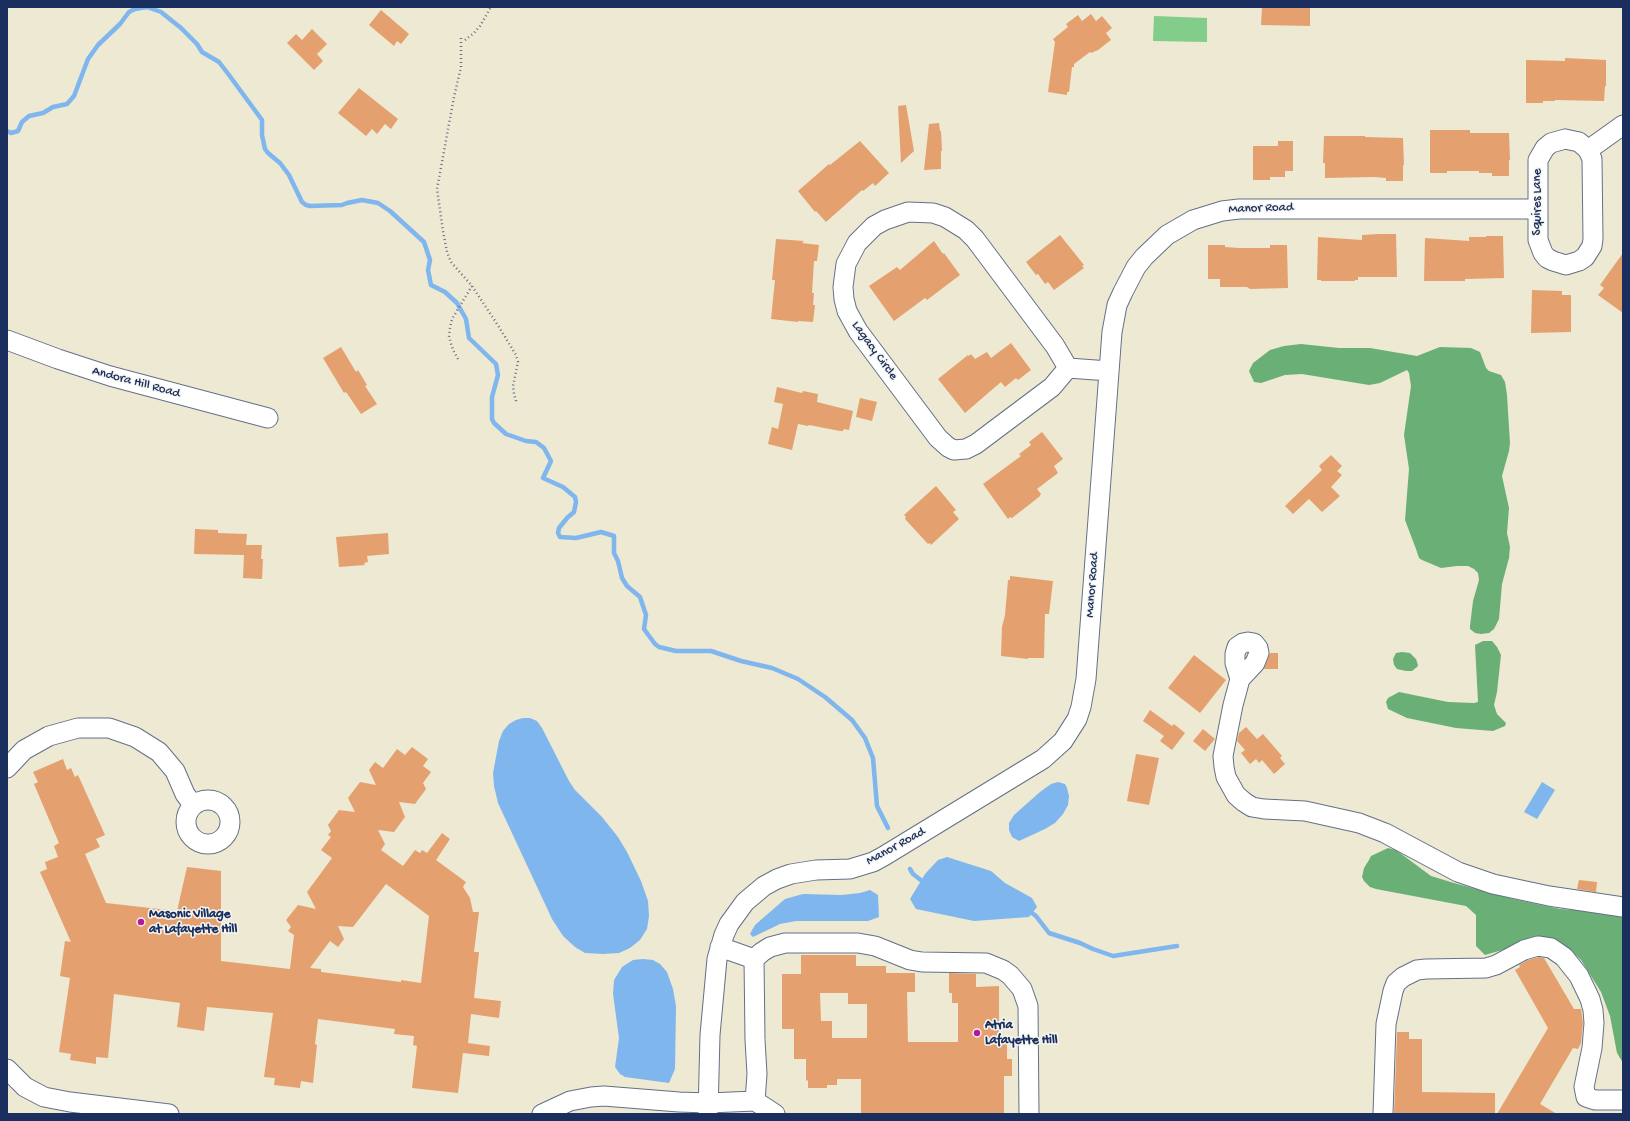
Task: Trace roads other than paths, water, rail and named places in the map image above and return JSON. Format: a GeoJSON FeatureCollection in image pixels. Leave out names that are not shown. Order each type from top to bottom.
{"type":"FeatureCollection","features":[{"type":"Feature","properties":{"kind":"street"},"geometry":{"type":"LineString","coordinates":[[1588,150],[1623,125]]}},
{"type":"Feature","properties":{"kind":"street","name":"Squires Lane"},"geometry":{"type":"LineString","coordinates":[[1564,139],[1578,142],[1588,150],[1593,166],[1592,246],[1585,257],[1579,261],[1566,265],[1553,262],[1543,253],[1538,240],[1538,160],[1545,148],[1558,140],[1564,139]]}},
{"type":"Feature","properties":{"kind":"street","name":"Manor Road"},"geometry":{"type":"LineString","coordinates":[[708,1109],[711,1028],[715,975],[720,947],[729,924],[745,902],[764,886],[790,874],[816,870],[850,869],[867,864],[884,856],[1033,766],[1053,751],[1071,730],[1081,708],[1086,679],[1114,318],[1117,305],[1136,267],[1154,246],[1167,235],[1193,220],[1222,211],[1239,208],[1538,209]]}},
{"type":"Feature","properties":{"kind":"street","name":"Lagacy Circle"},"geometry":{"type":"LineString","coordinates":[[908,212],[927,213],[945,217],[956,223],[975,239],[1055,346],[1068,368],[1052,387],[976,444],[960,450],[948,447],[938,438],[851,321],[845,305],[843,287],[845,270],[851,253],[857,243],[874,226],[896,215],[908,212]]}},
{"type":"Feature","properties":{"kind":"street","name":"Andora Hill Road"},"geometry":{"type":"LineString","coordinates":[[7,340],[110,376],[268,418]]}},
{"type":"Feature","properties":{"kind":"street"},"geometry":{"type":"LineString","coordinates":[[1068,368],[1109,371]]}},
{"type":"Feature","properties":{"kind":"street"},"geometry":{"type":"LineString","coordinates":[[1240,679],[1233,705],[1223,756],[1224,767],[1226,777],[1236,795],[1252,807],[1305,811],[1359,822],[1385,833],[1458,872],[1493,884],[1549,896],[1623,906]]}},
{"type":"Feature","properties":{"kind":"street"},"geometry":{"type":"LineString","coordinates":[[7,768],[24,750],[49,736],[78,728],[109,728],[135,737],[159,752],[175,771],[185,794],[193,805]]}},
{"type":"Feature","properties":{"kind":"street"},"geometry":{"type":"LineString","coordinates":[[755,1101],[757,1074],[754,959],[770,947],[785,943],[858,943],[876,946],[910,960],[922,962],[986,963],[1003,970],[1010,975],[1022,990],[1028,1006],[1029,1114]]}},
{"type":"Feature","properties":{"kind":"street"},"geometry":{"type":"LineString","coordinates":[[1383,1114],[1386,1024],[1392,991],[1402,977],[1417,970],[1426,969],[1486,968],[1496,965],[1524,950],[1538,946],[1551,948],[1564,957],[1579,976],[1590,999],[1594,1023],[1592,1048],[1584,1087],[1586,1097],[1595,1100],[1623,1100]]}},
{"type":"Feature","properties":{"kind":"street"},"geometry":{"type":"LineString","coordinates":[[720,947],[754,959]]}},
{"type":"Feature","properties":{"kind":"street"},"geometry":{"type":"LineString","coordinates":[[7,1069],[25,1087],[44,1097],[70,1102],[169,1114]]}},
{"type":"Feature","properties":{"kind":"street"},"geometry":{"type":"LineString","coordinates":[[542,1114],[570,1101],[591,1097],[614,1097],[679,1102],[708,1109],[746,1100],[755,1101],[775,1114]]}},
{"type":"Feature","properties":{"kind":"water"},"geometry":{"type":"Polygon","coordinates":[[[523,718],[530,718],[537,721],[569,781],[575,790],[602,817],[618,837],[641,881],[648,901],[649,916],[647,929],[640,940],[630,948],[619,953],[585,953],[575,947],[563,936],[552,919],[498,803],[493,773],[499,741],[503,731],[509,724],[523,718]]]}},
{"type":"Feature","properties":{"kind":"water"},"geometry":{"type":"Polygon","coordinates":[[[1058,782],[1065,784],[1069,796],[1068,805],[1063,814],[1055,823],[1019,841],[1012,837],[1009,830],[1009,823],[1014,815],[1040,792],[1051,784],[1058,782]]]}},
{"type":"Feature","properties":{"kind":"water"},"geometry":{"type":"Polygon","coordinates":[[[1542,782],[1555,790],[1537,819],[1524,812],[1542,782]]]}},
{"type":"Feature","properties":{"kind":"water"},"geometry":{"type":"Polygon","coordinates":[[[947,857],[991,871],[1005,883],[1032,898],[1037,907],[1029,917],[974,921],[916,909],[910,899],[925,874],[938,860],[947,857]]]}},
{"type":"Feature","properties":{"kind":"water"},"geometry":{"type":"Polygon","coordinates":[[[870,890],[878,895],[879,917],[868,921],[796,921],[780,924],[753,937],[750,934],[755,925],[785,899],[803,894],[842,895],[870,890]]]}},
{"type":"Feature","properties":{"kind":"water"},"geometry":{"type":"Polygon","coordinates":[[[633,960],[653,960],[660,964],[667,972],[673,989],[676,1006],[675,1069],[669,1083],[625,1077],[620,1074],[615,1067],[619,1038],[613,994],[614,980],[622,967],[633,960]]]}},
{"type":"Feature","properties":{"kind":"waterway"},"geometry":{"type":"LineString","coordinates":[[147,7],[161,12],[181,28],[197,44],[202,52],[219,62],[262,120],[262,135],[265,149],[280,163],[289,175],[302,202],[310,206],[342,205],[362,200],[378,203],[390,211],[424,242],[430,260],[428,270],[431,285],[445,292],[457,303],[466,319],[469,338],[496,364],[498,375],[492,397],[492,419],[494,423],[506,434],[526,441],[536,442],[544,448],[551,461],[543,478],[563,487],[575,497],[576,502],[574,512],[559,528],[558,533],[560,537],[576,538],[601,532],[614,536],[614,553],[618,561],[622,578],[627,586],[640,597],[646,615],[644,629],[655,644],[659,647],[676,651],[711,651],[741,661],[772,668],[798,679],[825,697],[852,720],[865,738],[873,758],[877,806],[888,828]]}},
{"type":"Feature","properties":{"kind":"waterway"},"geometry":{"type":"LineString","coordinates":[[7,131],[11,133],[18,131],[22,122],[29,116],[43,113],[53,107],[67,104],[74,96],[88,59],[98,45],[120,24],[129,12],[135,9],[147,7]]}},
{"type":"Feature","properties":{"kind":"waterway"},"geometry":{"type":"LineString","coordinates":[[910,869],[913,874],[926,884]]}},
{"type":"Feature","properties":{"kind":"waterway"},"geometry":{"type":"LineString","coordinates":[[1028,910],[1036,916],[1049,933],[1113,956],[1177,946]]}},
{"type":"Feature","properties":{"kind":"place","name":"Masonic Village at Lafayette Hill"},"geometry":{"type":"Point","coordinates":[141,922]}},
{"type":"Feature","properties":{"kind":"place","name":"Atria Lafayette Hill"},"geometry":{"type":"Point","coordinates":[977,1033]}}]}
